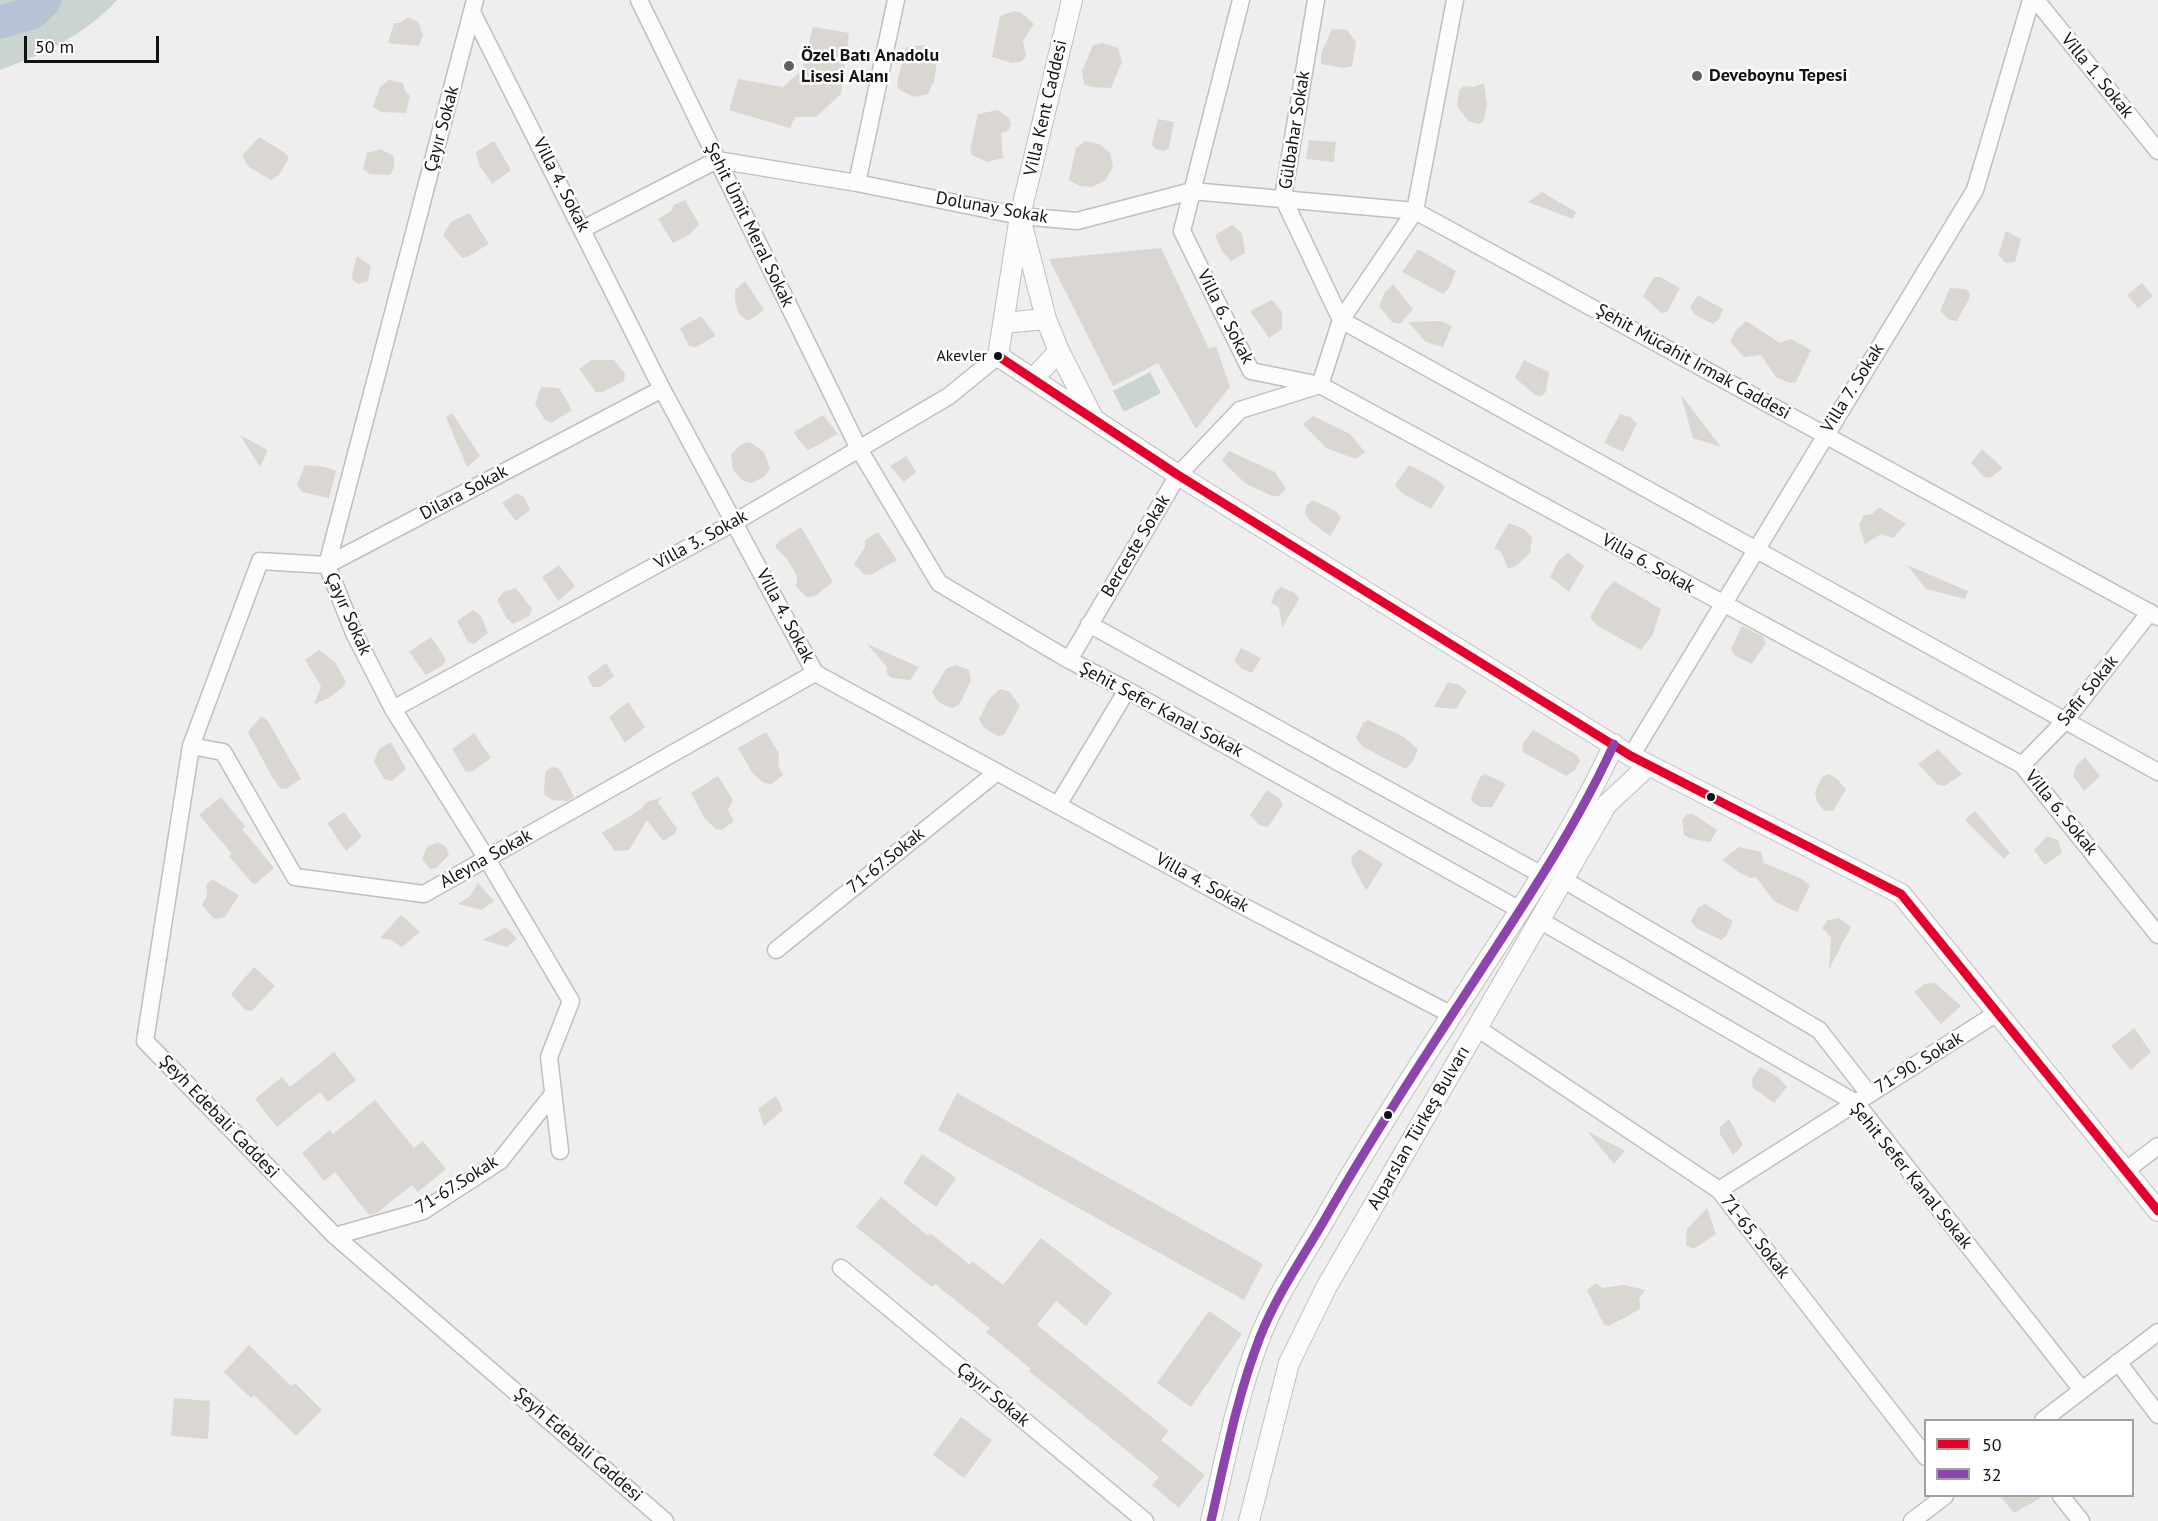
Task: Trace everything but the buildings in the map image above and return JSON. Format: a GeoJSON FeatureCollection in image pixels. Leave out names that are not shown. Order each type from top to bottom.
{"type":"FeatureCollection","features":[{"type":"Feature","properties":{"kind":"street","name":"Şehit Ümit Meral Sokak"},"geometry":{"type":"LineString","coordinates":[[639,0],[859,449]]}},
{"type":"Feature","properties":{"kind":"street"},"geometry":{"type":"LineString","coordinates":[[856,183],[896,0]]}},
{"type":"Feature","properties":{"kind":"street","name":"Villa Kent Caddesi"},"geometry":{"type":"LineString","coordinates":[[1072,0],[1020,216],[998,356],[1178,475],[1630,756],[1901,894],[2158,1210]]}},
{"type":"Feature","properties":{"kind":"street"},"geometry":{"type":"LineString","coordinates":[[1192,191],[1241,0]]}},
{"type":"Feature","properties":{"kind":"street","name":"Gülbahar Sokak"},"geometry":{"type":"LineString","coordinates":[[1316,0],[1283,198],[1341,320]]}},
{"type":"Feature","properties":{"kind":"street"},"geometry":{"type":"LineString","coordinates":[[1320,385],[1341,320],[1415,211],[1455,0]]}},
{"type":"Feature","properties":{"kind":"street","name":"Villa 1. Sokak"},"geometry":{"type":"LineString","coordinates":[[2033,0],[2158,151]]}},
{"type":"Feature","properties":{"kind":"street","name":"Villa 7. Sokak"},"geometry":{"type":"LineString","coordinates":[[1630,756],[1975,190],[2033,0]]}},
{"type":"Feature","properties":{"kind":"street","name":"Villa 4. Sokak"},"geometry":{"type":"LineString","coordinates":[[474,7],[662,388],[815,673],[1243,906],[1452,1015]]}},
{"type":"Feature","properties":{"kind":"street","name":"Çayır Sokak"},"geometry":{"type":"LineString","coordinates":[[474,7],[327,565],[354,633],[393,709],[487,859],[571,1001],[549,1057],[560,1151]]}},
{"type":"Feature","properties":{"kind":"street","name":"Dolunay Sokak"},"geometry":{"type":"LineString","coordinates":[[717,160],[856,183],[1020,216],[1077,221],[1192,191],[1415,211]]}},
{"type":"Feature","properties":{"kind":"street"},"geometry":{"type":"LineString","coordinates":[[583,229],[717,160]]}},
{"type":"Feature","properties":{"kind":"street","name":"Villa 6. Sokak"},"geometry":{"type":"LineString","coordinates":[[1192,191],[1182,231],[1251,370],[1320,385],[1722,605],[2022,765],[2158,935]]}},
{"type":"Feature","properties":{"kind":"street","name":"Şehit Mücahit Irmak Caddesi"},"geometry":{"type":"LineString","coordinates":[[1415,211],[2154,615]]}},
{"type":"Feature","properties":{"kind":"street","name":"Villa Kent Caddesi"},"geometry":{"type":"LineString","coordinates":[[1020,216],[1046,319],[1059,351],[1094,419]]}},
{"type":"Feature","properties":{"kind":"street"},"geometry":{"type":"LineString","coordinates":[[1004,323],[1046,319]]}},
{"type":"Feature","properties":{"kind":"street"},"geometry":{"type":"LineString","coordinates":[[1341,320],[2158,772]]}},
{"type":"Feature","properties":{"kind":"street"},"geometry":{"type":"LineString","coordinates":[[1033,379],[1059,351]]}},
{"type":"Feature","properties":{"kind":"street","name":"Villa 3. Sokak"},"geometry":{"type":"LineString","coordinates":[[393,709],[735,522],[949,396],[998,356]]}},
{"type":"Feature","properties":{"kind":"street","name":"Berceste Sokak"},"geometry":{"type":"LineString","coordinates":[[1069,660],[1178,475],[1240,410],[1320,385]]}},
{"type":"Feature","properties":{"kind":"street","name":"Dilara Sokak"},"geometry":{"type":"LineString","coordinates":[[327,565],[662,388]]}},
{"type":"Feature","properties":{"kind":"street","name":"Şehit Sefer Kanal Sokak"},"geometry":{"type":"LineString","coordinates":[[859,449],[939,583],[1069,660],[1127,690],[1520,910]]}},
{"type":"Feature","properties":{"kind":"street","name":"Şeyh Edebali Caddesi"},"geometry":{"type":"LineString","coordinates":[[327,565],[260,561],[191,746],[145,1041],[335,1236],[665,1521]]}},
{"type":"Feature","properties":{"kind":"street","name":"Safir Sokak"},"geometry":{"type":"LineString","coordinates":[[2022,765],[2065,721],[2154,615]]}},
{"type":"Feature","properties":{"kind":"street"},"geometry":{"type":"LineString","coordinates":[[1089,624],[1542,875]]}},
{"type":"Feature","properties":{"kind":"street","name":"Aleyna Sokak"},"geometry":{"type":"LineString","coordinates":[[191,746],[223,752],[295,877],[424,894],[815,673]]}},
{"type":"Feature","properties":{"kind":"street"},"geometry":{"type":"LineString","coordinates":[[1058,805],[1127,690]]}},
{"type":"Feature","properties":{"kind":"street","name":"Alparslan Türkeş Bulvarı"},"geometry":{"type":"LineString","coordinates":[[1211,1521],[1229,1442],[1260,1336],[1343,1187],[1542,875],[1597,782],[1614,744]]}},
{"type":"Feature","properties":{"kind":"street","name":"Alparslan Türkeş Bulvarı"},"geometry":{"type":"LineString","coordinates":[[1249,1521],[1289,1363],[1327,1286],[1542,921],[1607,804],[1649,765]]}},
{"type":"Feature","properties":{"kind":"street","name":"71-67.Sokak"},"geometry":{"type":"LineString","coordinates":[[776,950],[997,772]]}},
{"type":"Feature","properties":{"kind":"street","name":"Şehit Sefer Kanal Sokak"},"geometry":{"type":"LineString","coordinates":[[1563,880],[1819,1030],[1862,1099],[2082,1390]]}},
{"type":"Feature","properties":{"kind":"street","name":"Şehit Sefer Kanal Sokak"},"geometry":{"type":"LineString","coordinates":[[1542,921],[1862,1099]]}},
{"type":"Feature","properties":{"kind":"street","name":"71-90. Sokak"},"geometry":{"type":"LineString","coordinates":[[1719,1190],[1997,1013]]}},
{"type":"Feature","properties":{"kind":"street","name":"71-65. Sokak"},"geometry":{"type":"LineString","coordinates":[[1477,1028],[1719,1190],[1924,1454]]}},
{"type":"Feature","properties":{"kind":"street","name":"71-67.Sokak"},"geometry":{"type":"LineString","coordinates":[[335,1236],[423,1211],[442,1199],[500,1161],[553,1094]]}},
{"type":"Feature","properties":{"kind":"street"},"geometry":{"type":"LineString","coordinates":[[2126,1171],[2158,1146]]}},
{"type":"Feature","properties":{"kind":"street","name":"Çayır Sokak"},"geometry":{"type":"LineString","coordinates":[[840,1268],[1145,1521]]}},
{"type":"Feature","properties":{"kind":"street"},"geometry":{"type":"LineString","coordinates":[[2044,1419],[2158,1332]]}},
{"type":"Feature","properties":{"kind":"street"},"geometry":{"type":"LineString","coordinates":[[2118,1362],[2158,1414]]}},
{"type":"Feature","properties":{"kind":"street"},"geometry":{"type":"LineString","coordinates":[[1912,1521],[1944,1497]]}},
{"type":"Feature","properties":{"kind":"street"},"geometry":{"type":"LineString","coordinates":[[2062,1497],[2081,1521]]}},
{"type":"Feature","properties":{"kind":"shaded area"},"geometry":{"type":"Polygon","coordinates":[[[0,0],[117,0],[91,23],[63,42],[0,70],[0,0]]]}},
{"type":"Feature","properties":{"kind":"shaded area"},"geometry":{"type":"Polygon","coordinates":[[[1150,372],[1161,393],[1124,412],[1113,391],[1150,372]]]}},
{"type":"Feature","properties":{"kind":"waterway"},"geometry":{"type":"LineString","coordinates":[[0,22],[32,13],[45,0]]}},
{"type":"Feature","properties":{"kind":"transit line","name":"50"},"geometry":{"type":"LineString","coordinates":[[998,356],[1178,475],[1631,756],[1901,894],[2158,1211]]}},
{"type":"Feature","properties":{"kind":"transit line","name":"32"},"geometry":{"type":"LineString","coordinates":[[1211,1521],[1245,1382],[1260,1337],[1274,1307],[1344,1186],[1556,853],[1614,744]]}},
{"type":"Feature","properties":{"kind":"place","name":"Özel Batı Anadolu Lisesi Alanı"},"geometry":{"type":"Point","coordinates":[789,66]}},
{"type":"Feature","properties":{"kind":"place","name":"Deveboynu Tepesi"},"geometry":{"type":"Point","coordinates":[1697,76]}},
{"type":"Feature","properties":{"kind":"place","name":"Akevler"},"geometry":{"type":"Point","coordinates":[998,356]}}]}
